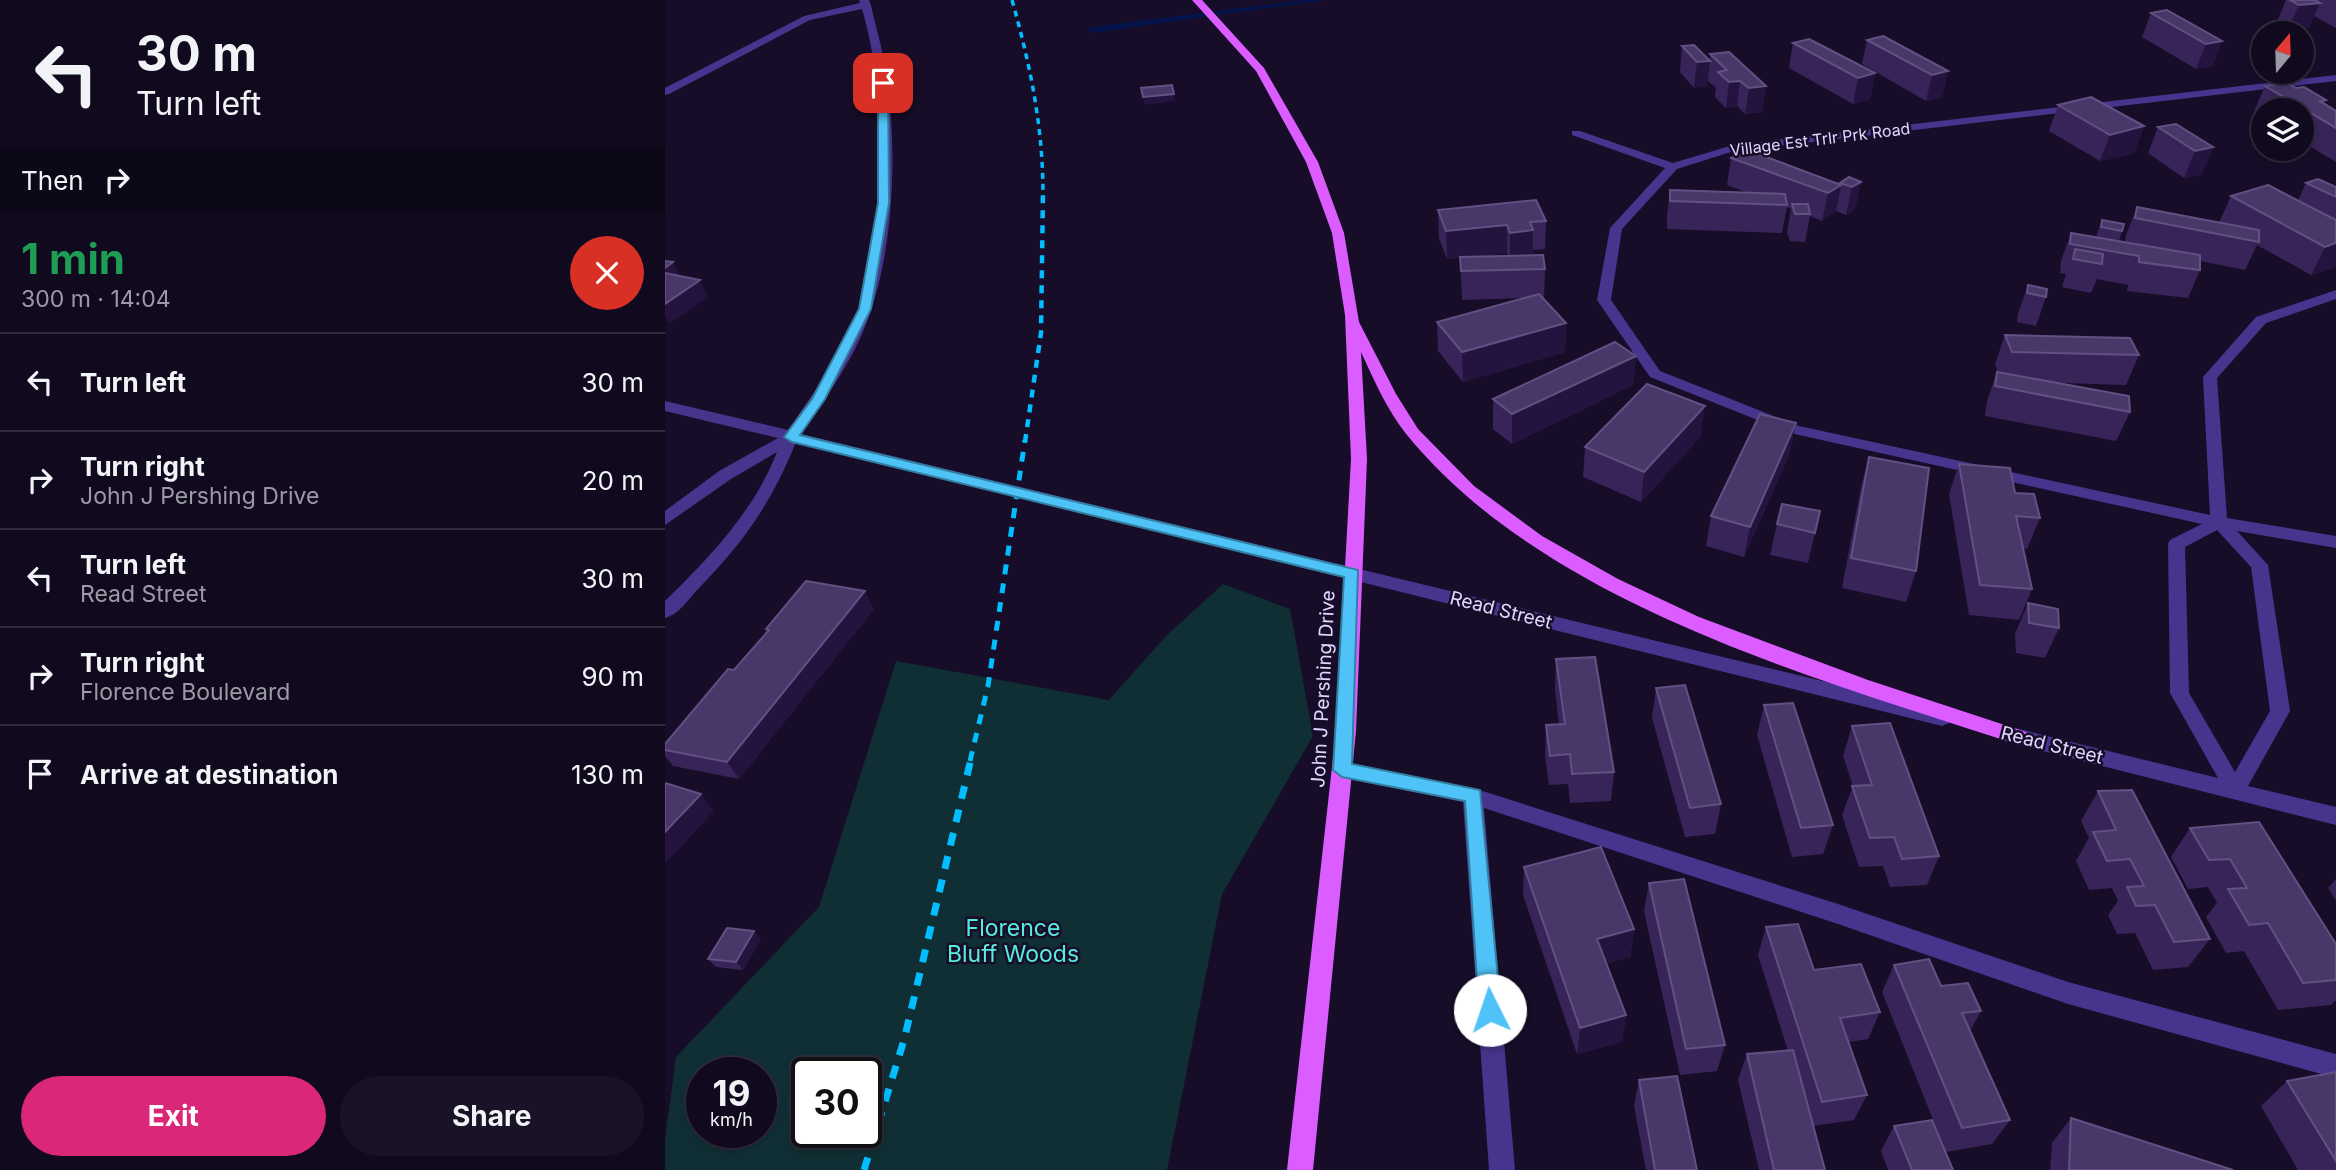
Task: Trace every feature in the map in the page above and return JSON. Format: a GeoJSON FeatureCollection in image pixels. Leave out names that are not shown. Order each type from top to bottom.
{"type":"FeatureCollection","features":[{"type":"Feature","properties":{"kind":"main road","name":"John J Pershing Drive"},"geometry":{"type":"LineString","coordinates":[[1197,0],[1260,70],[1312,162],[1338,233],[1352,315],[1359,459],[1342,770],[1300,1170]]}},
{"type":"Feature","properties":{"kind":"main road"},"geometry":{"type":"LineString","coordinates":[[1352,315],[1391,401],[1414,434],[1480,497],[1530,535],[1647,600],[1714,630],[1798,664],[2019,737]]}},
{"type":"Feature","properties":{"kind":"street"},"geometry":{"type":"LineString","coordinates":[[665,92],[807,18],[865,3],[880,55],[885,98],[883,203],[873,275],[865,309],[846,349],[818,399],[792,437],[773,480],[748,520],[707,571],[665,612]]}},
{"type":"Feature","properties":{"kind":"street","name":"Village Est Trlr Prk Road"},"geometry":{"type":"LineString","coordinates":[[2336,78],[1733,148],[1673,167],[1616,228],[1604,300],[1655,374],[1795,430],[2219,522],[2336,542]]}},
{"type":"Feature","properties":{"kind":"street"},"geometry":{"type":"LineString","coordinates":[[1576,133],[1673,167]]}},
{"type":"Feature","properties":{"kind":"street"},"geometry":{"type":"LineString","coordinates":[[2235,790],[2280,711],[2259,565],[2219,522],[2210,377],[2261,320],[2336,294]]}},
{"type":"Feature","properties":{"kind":"street","name":"Read Street"},"geometry":{"type":"LineString","coordinates":[[665,407],[2336,816]]}},
{"type":"Feature","properties":{"kind":"street"},"geometry":{"type":"LineString","coordinates":[[665,519],[725,475],[792,437]]}},
{"type":"Feature","properties":{"kind":"street"},"geometry":{"type":"LineString","coordinates":[[2219,522],[2176,544],[2180,693],[2235,790]]}},
{"type":"Feature","properties":{"kind":"street"},"geometry":{"type":"LineString","coordinates":[[1342,770],[1473,796],[1838,914],[2068,993],[2336,1066]]}},
{"type":"Feature","properties":{"kind":"street"},"geometry":{"type":"LineString","coordinates":[[1473,796],[1502,1170]]}},
{"type":"Feature","properties":{"kind":"green space","name":"Florence Bluff Woods"},"geometry":{"type":"Polygon","coordinates":[[[1223,584],[1290,609],[1313,736],[1222,894],[1167,1170],[665,1170],[665,1140],[676,1057],[819,907],[896,661],[1109,700],[1166,636],[1223,584]]]}},
{"type":"Feature","properties":{"kind":"building"},"geometry":{"type":"Polygon","coordinates":[[[2290,0],[2314,0],[2320,3],[2299,5],[2290,0]]]}},
{"type":"Feature","properties":{"kind":"building"},"geometry":{"type":"Polygon","coordinates":[[[2167,10],[2222,41],[2206,44],[2151,13],[2167,10]]]}},
{"type":"Feature","properties":{"kind":"building"},"geometry":{"type":"Polygon","coordinates":[[[1883,36],[1948,71],[1932,75],[1867,40],[1883,36]]]}},
{"type":"Feature","properties":{"kind":"building"},"geometry":{"type":"Polygon","coordinates":[[[1809,39],[1875,73],[1858,78],[1793,43],[1809,39]]]}},
{"type":"Feature","properties":{"kind":"building"},"geometry":{"type":"Polygon","coordinates":[[[1694,45],[1710,61],[1697,62],[1682,46],[1694,45]]]}},
{"type":"Feature","properties":{"kind":"building"},"geometry":{"type":"Polygon","coordinates":[[[1729,52],[1766,86],[1749,88],[1740,81],[1729,82],[1718,72],[1727,70],[1710,54],[1729,52]]]}},
{"type":"Feature","properties":{"kind":"building"},"geometry":{"type":"Polygon","coordinates":[[[2288,84],[2296,88],[2304,87],[2326,100],[2320,101],[2336,111],[2336,128],[2314,115],[2314,98],[2285,98],[2265,86],[2288,84]]]}},
{"type":"Feature","properties":{"kind":"building"},"geometry":{"type":"Polygon","coordinates":[[[1172,85],[1174,94],[1143,97],[1141,88],[1172,85]]]}},
{"type":"Feature","properties":{"kind":"building"},"geometry":{"type":"Polygon","coordinates":[[[2091,97],[2144,126],[2110,135],[2058,105],[2091,97]]]}},
{"type":"Feature","properties":{"kind":"building"},"geometry":{"type":"Polygon","coordinates":[[[2176,124],[2213,147],[2195,151],[2158,127],[2176,124]]]}},
{"type":"Feature","properties":{"kind":"building"},"geometry":{"type":"Polygon","coordinates":[[[1745,149],[1841,185],[1828,193],[1731,158],[1745,149]]]}},
{"type":"Feature","properties":{"kind":"building"},"geometry":{"type":"Polygon","coordinates":[[[1849,177],[1861,182],[1852,187],[1840,183],[1849,177]]]}},
{"type":"Feature","properties":{"kind":"building"},"geometry":{"type":"Polygon","coordinates":[[[2318,179],[2336,187],[2336,197],[2306,183],[2318,179]]]}},
{"type":"Feature","properties":{"kind":"building"},"geometry":{"type":"Polygon","coordinates":[[[2268,185],[2336,220],[2336,243],[2325,247],[2231,196],[2268,185]]]}},
{"type":"Feature","properties":{"kind":"building"},"geometry":{"type":"Polygon","coordinates":[[[1670,190],[1785,194],[1787,205],[1670,201],[1670,190]]]}},
{"type":"Feature","properties":{"kind":"building"},"geometry":{"type":"Polygon","coordinates":[[[1536,200],[1546,221],[1530,222],[1533,230],[1510,233],[1507,225],[1446,231],[1438,210],[1536,200]]]}},
{"type":"Feature","properties":{"kind":"building"},"geometry":{"type":"Polygon","coordinates":[[[1792,204],[1808,204],[1810,214],[1795,214],[1792,204]]]}},
{"type":"Feature","properties":{"kind":"building"},"geometry":{"type":"Polygon","coordinates":[[[2137,207],[2259,230],[2259,242],[2135,218],[2137,207]]]}},
{"type":"Feature","properties":{"kind":"building"},"geometry":{"type":"Polygon","coordinates":[[[2102,220],[2124,224],[2122,231],[2101,227],[2102,220]]]}},
{"type":"Feature","properties":{"kind":"building"},"geometry":{"type":"Polygon","coordinates":[[[2071,233],[2200,255],[2200,270],[2139,262],[2139,256],[2070,244],[2071,233]]]}},
{"type":"Feature","properties":{"kind":"building"},"geometry":{"type":"Polygon","coordinates":[[[2075,249],[2103,254],[2102,264],[2073,259],[2075,249]]]}},
{"type":"Feature","properties":{"kind":"building"},"geometry":{"type":"Polygon","coordinates":[[[1543,255],[1545,269],[1461,271],[1460,257],[1543,255]]]}},
{"type":"Feature","properties":{"kind":"building"},"geometry":{"type":"Polygon","coordinates":[[[665,273],[700,280],[665,304],[665,273]]]}},
{"type":"Feature","properties":{"kind":"building"},"geometry":{"type":"Polygon","coordinates":[[[2028,285],[2047,289],[2046,297],[2027,293],[2028,285]]]}},
{"type":"Feature","properties":{"kind":"building"},"geometry":{"type":"Polygon","coordinates":[[[1539,294],[1566,323],[1462,352],[1437,322],[1539,294]]]}},
{"type":"Feature","properties":{"kind":"building"},"geometry":{"type":"Polygon","coordinates":[[[2005,335],[2130,338],[2139,355],[2012,352],[2005,335]]]}},
{"type":"Feature","properties":{"kind":"building"},"geometry":{"type":"Polygon","coordinates":[[[1615,342],[1636,356],[1512,414],[1493,399],[1615,342]]]}},
{"type":"Feature","properties":{"kind":"building"},"geometry":{"type":"Polygon","coordinates":[[[1997,372],[2129,396],[2130,412],[1995,386],[1997,372]]]}},
{"type":"Feature","properties":{"kind":"building"},"geometry":{"type":"Polygon","coordinates":[[[1647,384],[1705,406],[1644,472],[1585,447],[1647,384]]]}},
{"type":"Feature","properties":{"kind":"building"},"geometry":{"type":"Polygon","coordinates":[[[1760,414],[1796,423],[1750,527],[1711,516],[1760,414]]]}},
{"type":"Feature","properties":{"kind":"building"},"geometry":{"type":"Polygon","coordinates":[[[1869,457],[1929,468],[1916,571],[1851,558],[1869,457]]]}},
{"type":"Feature","properties":{"kind":"building"},"geometry":{"type":"Polygon","coordinates":[[[1959,464],[2010,468],[2015,493],[2034,494],[2040,518],[2016,516],[2032,589],[1980,585],[1959,464]]]}},
{"type":"Feature","properties":{"kind":"building"},"geometry":{"type":"Polygon","coordinates":[[[1782,504],[1820,511],[1815,533],[1777,524],[1782,504]]]}},
{"type":"Feature","properties":{"kind":"building"},"geometry":{"type":"Polygon","coordinates":[[[806,581],[865,591],[727,762],[665,750],[665,744],[728,669],[734,670],[769,630],[766,629],[806,581]]]}},
{"type":"Feature","properties":{"kind":"building"},"geometry":{"type":"Polygon","coordinates":[[[2028,603],[2058,609],[2059,628],[2029,623],[2028,603]]]}},
{"type":"Feature","properties":{"kind":"building"},"geometry":{"type":"Polygon","coordinates":[[[1595,657],[1614,772],[1572,774],[1570,754],[1550,756],[1546,725],[1565,724],[1556,659],[1595,657]]]}},
{"type":"Feature","properties":{"kind":"building"},"geometry":{"type":"Polygon","coordinates":[[[1685,685],[1721,804],[1690,808],[1656,688],[1685,685]]]}},
{"type":"Feature","properties":{"kind":"building"},"geometry":{"type":"Polygon","coordinates":[[[1793,703],[1833,825],[1801,828],[1764,705],[1793,703]]]}},
{"type":"Feature","properties":{"kind":"building"},"geometry":{"type":"Polygon","coordinates":[[[1890,723],[1939,856],[1902,859],[1894,837],[1870,838],[1852,786],[1872,785],[1852,726],[1890,723]]]}},
{"type":"Feature","properties":{"kind":"building"},"geometry":{"type":"Polygon","coordinates":[[[665,783],[701,794],[665,832],[665,783]]]}},
{"type":"Feature","properties":{"kind":"building"},"geometry":{"type":"Polygon","coordinates":[[[2132,790],[2210,939],[2174,942],[2155,905],[2136,906],[2127,887],[2144,886],[2130,859],[2107,861],[2093,832],[2116,830],[2098,791],[2132,790]]]}},
{"type":"Feature","properties":{"kind":"building"},"geometry":{"type":"Polygon","coordinates":[[[2259,822],[2336,944],[2336,980],[2303,983],[2268,923],[2249,925],[2228,889],[2247,888],[2230,859],[2209,860],[2190,828],[2259,822]]]}},
{"type":"Feature","properties":{"kind":"building"},"geometry":{"type":"Polygon","coordinates":[[[1601,847],[1634,929],[1597,939],[1626,1015],[1580,1028],[1524,867],[1601,847]]]}},
{"type":"Feature","properties":{"kind":"building"},"geometry":{"type":"Polygon","coordinates":[[[1684,879],[1725,1045],[1686,1049],[1649,883],[1684,879]]]}},
{"type":"Feature","properties":{"kind":"building"},"geometry":{"type":"Polygon","coordinates":[[[1798,924],[1814,970],[1861,964],[1880,1012],[1840,1018],[1867,1095],[1822,1102],[1766,927],[1798,924]]]}},
{"type":"Feature","properties":{"kind":"building"},"geometry":{"type":"Polygon","coordinates":[[[727,928],[754,931],[736,962],[708,959],[727,928]]]}},
{"type":"Feature","properties":{"kind":"building"},"geometry":{"type":"Polygon","coordinates":[[[1929,959],[1941,986],[1968,983],[1981,1011],[1962,1013],[2010,1120],[1962,1128],[1894,965],[1929,959]]]}},
{"type":"Feature","properties":{"kind":"building"},"geometry":{"type":"Polygon","coordinates":[[[1793,1050],[1825,1170],[1774,1170],[1747,1054],[1793,1050]]]}},
{"type":"Feature","properties":{"kind":"building"},"geometry":{"type":"Polygon","coordinates":[[[2336,1072],[2336,1161],[2287,1081],[2336,1072]]]}},
{"type":"Feature","properties":{"kind":"building"},"geometry":{"type":"Polygon","coordinates":[[[1677,1076],[1697,1170],[1655,1170],[1639,1080],[1677,1076]]]}},
{"type":"Feature","properties":{"kind":"building"},"geometry":{"type":"Polygon","coordinates":[[[2071,1118],[2233,1170],[2069,1170],[2071,1118]]]}},
{"type":"Feature","properties":{"kind":"building"},"geometry":{"type":"Polygon","coordinates":[[[1932,1120],[1953,1170],[1912,1170],[1894,1126],[1932,1120]]]}},
{"type":"Feature","properties":{"kind":"waterway"},"geometry":{"type":"LineString","coordinates":[[1092,30],[1322,0]]}},
{"type":"Feature","properties":{"kind":"railway"},"geometry":{"type":"LineString","coordinates":[[1012,0],[1034,96],[1041,144],[1043,193]]}},
{"type":"Feature","properties":{"kind":"railway"},"geometry":{"type":"LineString","coordinates":[[1025,442],[1041,333],[1043,193]]}},
{"type":"Feature","properties":{"kind":"railway"},"geometry":{"type":"LineString","coordinates":[[970,761],[988,686],[1025,440]]}},
{"type":"Feature","properties":{"kind":"railway"},"geometry":{"type":"LineString","coordinates":[[864,1170],[904,1040],[971,759]]}},
{"type":"Feature","properties":{"kind":"route"},"geometry":{"type":"LineString","coordinates":[[883,83],[883,203],[873,275],[865,309],[818,399],[792,437],[1353,574],[1342,770],[1473,796],[1490,1010]]}}]}
